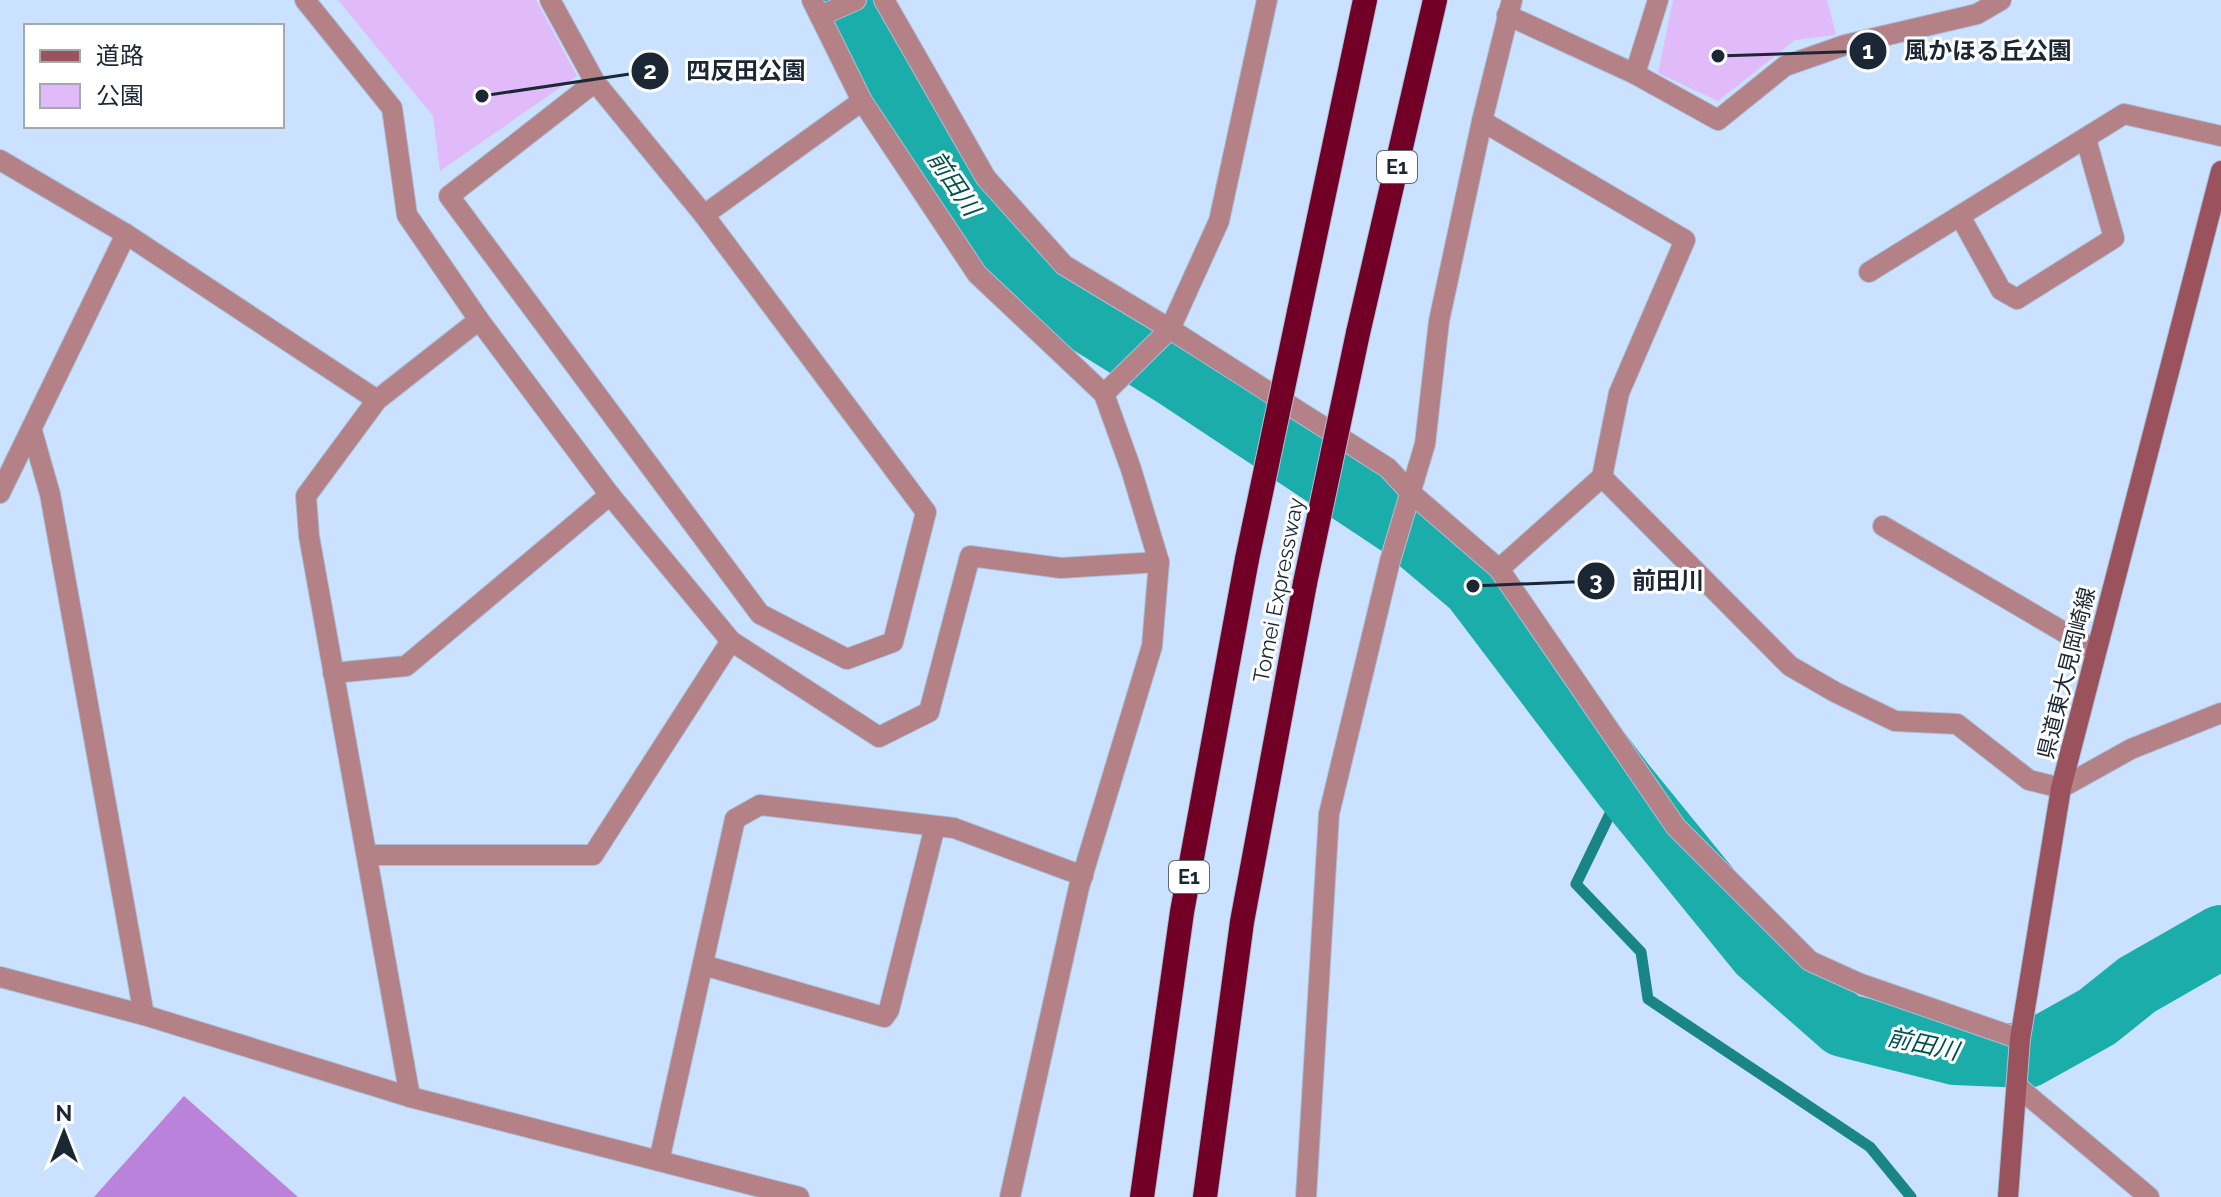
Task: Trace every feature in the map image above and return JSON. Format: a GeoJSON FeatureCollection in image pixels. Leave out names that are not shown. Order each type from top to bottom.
{"type":"FeatureCollection","features":[{"type":"Feature","properties":{"kind":"highway","name":"Tomei Expressway"},"geometry":{"type":"LineString","coordinates":[[1142,1197],[1182,912],[1247,559],[1365,0]]}},
{"type":"Feature","properties":{"kind":"highway","name":"Tomei Expressway"},"geometry":{"type":"LineString","coordinates":[[1205,1197],[1242,922],[1305,583],[1358,333],[1435,0]]}},
{"type":"Feature","properties":{"kind":"main road","name":"県道東大見岡崎線"},"geometry":{"type":"LineString","coordinates":[[2008,1197],[2020,1039],[2061,788],[2221,171]]}},
{"type":"Feature","properties":{"kind":"street"},"geometry":{"type":"LineString","coordinates":[[305,0],[392,108],[407,215],[479,320],[610,495],[731,641],[879,737],[929,712],[970,556],[1061,568],[1159,562]]}},
{"type":"Feature","properties":{"kind":"street"},"geometry":{"type":"LineString","coordinates":[[550,0],[595,82],[704,215],[926,512],[893,642],[847,659],[760,614],[449,196],[595,82]]}},
{"type":"Feature","properties":{"kind":"street"},"geometry":{"type":"LineString","coordinates":[[856,0],[816,8],[862,101],[977,274],[1104,394],[1159,562],[1152,646],[1083,876],[1010,1197]]}},
{"type":"Feature","properties":{"kind":"street"},"geometry":{"type":"LineString","coordinates":[[884,0],[986,178],[1064,265],[1388,468],[1411,493],[1499,569],[1676,827],[1810,961],[1861,984],[2020,1039]]}},
{"type":"Feature","properties":{"kind":"street"},"geometry":{"type":"LineString","coordinates":[[1104,394],[1170,329],[1219,221],[1267,0]]}},
{"type":"Feature","properties":{"kind":"street"},"geometry":{"type":"LineString","coordinates":[[1635,74],[1658,0]]}},
{"type":"Feature","properties":{"kind":"street"},"geometry":{"type":"LineString","coordinates":[[1306,1197],[1329,814],[1390,561],[1425,444],[1439,321],[1510,8],[1718,120],[1785,66],[1845,45],[1977,14],[2001,0]]}},
{"type":"Feature","properties":{"kind":"street"},"geometry":{"type":"LineString","coordinates":[[704,215],[862,101]]}},
{"type":"Feature","properties":{"kind":"street"},"geometry":{"type":"LineString","coordinates":[[1869,272],[2124,114],[2221,136]]}},
{"type":"Feature","properties":{"kind":"street"},"geometry":{"type":"LineString","coordinates":[[1482,121],[1685,240],[1619,393],[1602,477],[1499,569]]}},
{"type":"Feature","properties":{"kind":"street"},"geometry":{"type":"LineString","coordinates":[[1960,216],[2001,290],[2017,299],[2114,238],[2086,139]]}},
{"type":"Feature","properties":{"kind":"street"},"geometry":{"type":"LineString","coordinates":[[0,160],[126,234],[377,400]]}},
{"type":"Feature","properties":{"kind":"street"},"geometry":{"type":"LineString","coordinates":[[0,493],[126,234]]}},
{"type":"Feature","properties":{"kind":"street"},"geometry":{"type":"LineString","coordinates":[[410,1097],[309,536],[306,496],[377,400],[479,320]]}},
{"type":"Feature","properties":{"kind":"street"},"geometry":{"type":"LineString","coordinates":[[32,431],[50,494],[144,1015]]}},
{"type":"Feature","properties":{"kind":"street"},"geometry":{"type":"LineString","coordinates":[[1602,477],[1790,666],[1895,721],[1957,724],[2029,780],[2061,788],[2131,749],[2221,713]]}},
{"type":"Feature","properties":{"kind":"street"},"geometry":{"type":"LineString","coordinates":[[333,673],[406,666],[610,495]]}},
{"type":"Feature","properties":{"kind":"street"},"geometry":{"type":"LineString","coordinates":[[1883,526],[2096,651]]}},
{"type":"Feature","properties":{"kind":"street"},"geometry":{"type":"LineString","coordinates":[[367,855],[593,855],[731,641]]}},
{"type":"Feature","properties":{"kind":"street"},"geometry":{"type":"LineString","coordinates":[[659,1161],[735,819],[760,805],[954,828],[1083,876]]}},
{"type":"Feature","properties":{"kind":"street"},"geometry":{"type":"LineString","coordinates":[[703,965],[884,1017],[889,1010],[935,826]]}},
{"type":"Feature","properties":{"kind":"street"},"geometry":{"type":"LineString","coordinates":[[0,977],[144,1015],[410,1097],[799,1197]]}},
{"type":"Feature","properties":{"kind":"street"},"geometry":{"type":"LineString","coordinates":[[2018,1087],[2149,1197]]}},
{"type":"Feature","properties":{"kind":"green space"},"geometry":{"type":"Polygon","coordinates":[[[338,0],[536,0],[577,76],[440,171],[433,116],[338,0]]]}},
{"type":"Feature","properties":{"kind":"green space"},"geometry":{"type":"Polygon","coordinates":[[[1673,0],[1827,0],[1836,35],[1795,40],[1718,101],[1658,73],[1673,0]]]}},
{"type":"Feature","properties":{"kind":"shaded area"},"geometry":{"type":"Polygon","coordinates":[[[184,1096],[298,1197],[94,1197],[184,1096]]]}},
{"type":"Feature","properties":{"kind":"waterway","name":"前田川"},"geometry":{"type":"LineString","coordinates":[[847,0],[866,41],[967,208],[1063,306],[1176,376],[1402,526],[1473,586],[1624,785],[1760,952],[1843,1025],[1955,1053],[2027,1056],[2097,1017],[2137,985],[2221,937]]}},
{"type":"Feature","properties":{"kind":"waterway"},"geometry":{"type":"LineString","coordinates":[[1624,785],[1576,884],[1641,952],[1648,999],[1870,1147],[1911,1197]]}},
{"type":"Feature","properties":{"kind":"place","name":"風かほる丘公園"},"geometry":{"type":"Point","coordinates":[1718,56]}},
{"type":"Feature","properties":{"kind":"place","name":"四反田公園"},"geometry":{"type":"Point","coordinates":[482,96]}},
{"type":"Feature","properties":{"kind":"place","name":"前田川"},"geometry":{"type":"Point","coordinates":[1473,586]}}]}
